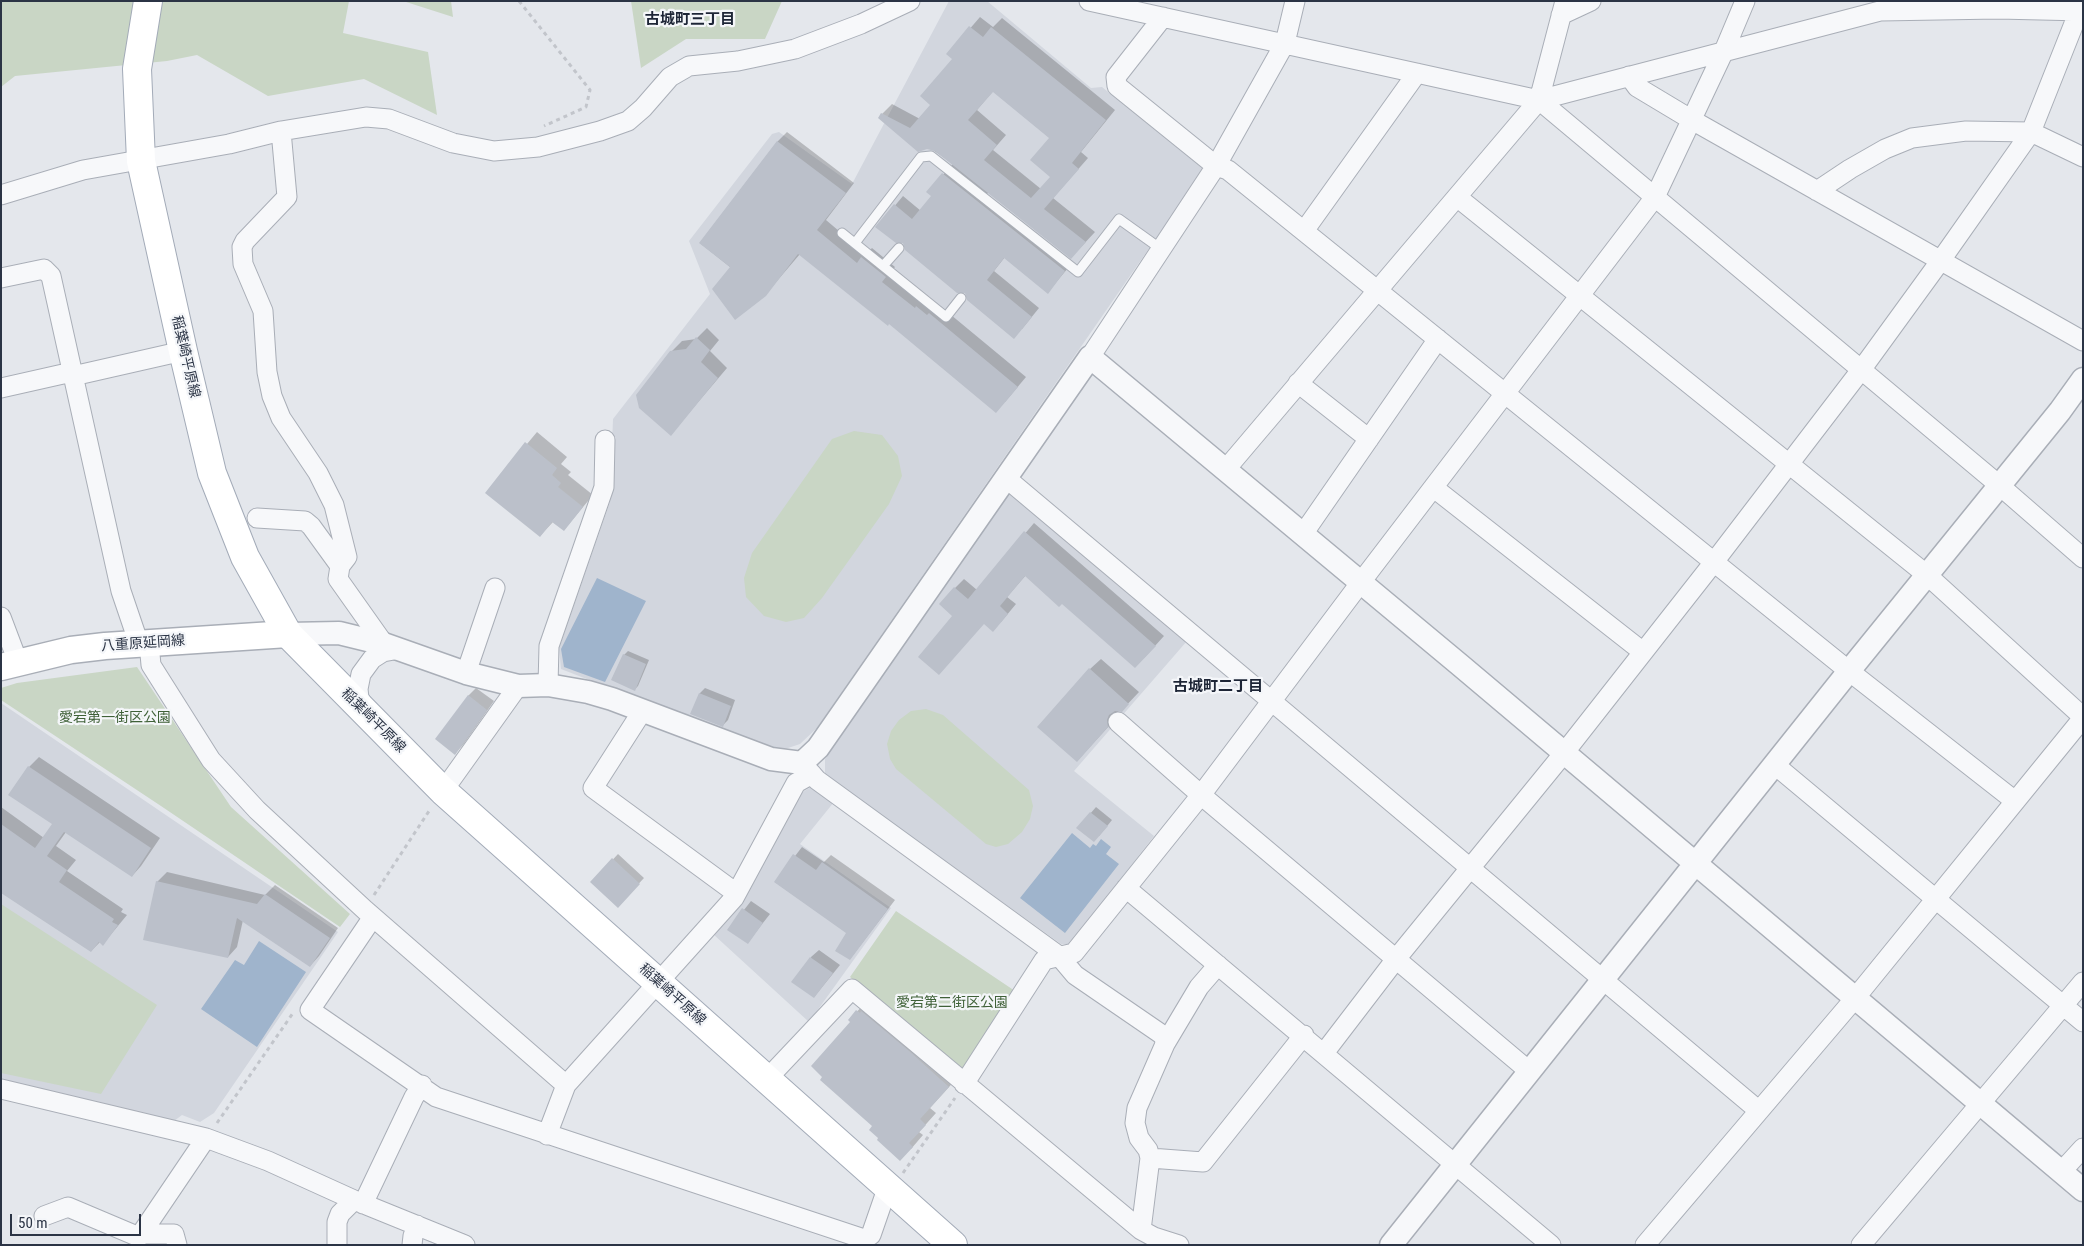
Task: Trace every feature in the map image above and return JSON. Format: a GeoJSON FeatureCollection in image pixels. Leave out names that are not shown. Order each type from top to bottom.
{"type":"FeatureCollection","features":[{"type":"Feature","properties":{"kind":"main road","name":"稲葉崎平原線"},"geometry":{"type":"LineString","coordinates":[[148,1],[137,69],[141,161],[183,352],[212,473],[245,557],[288,634],[443,791],[953,1245]]}},
{"type":"Feature","properties":{"kind":"main road","name":"八重原延岡線"},"geometry":{"type":"LineString","coordinates":[[9,665],[71,650],[288,634]]}},
{"type":"Feature","properties":{"kind":"street"},"geometry":{"type":"LineString","coordinates":[[1,195],[83,170],[229,144],[281,131],[366,118],[390,119],[453,143],[494,151],[538,147],[600,131],[628,121],[643,108],[670,77],[689,66],[738,61],[795,49],[861,24],[910,1]]}},
{"type":"Feature","properties":{"kind":"street"},"geometry":{"type":"LineString","coordinates":[[1089,1],[1539,100],[1880,11],[2080,8],[2031,132],[1941,260],[1861,370],[1714,562],[1564,753],[1396,959],[1324,1053]]}},
{"type":"Feature","properties":{"kind":"street"},"geometry":{"type":"LineString","coordinates":[[547,1135],[566,1085],[736,894],[796,783],[818,748],[1090,357],[1216,166],[1285,43],[1295,1]]}},
{"type":"Feature","properties":{"kind":"street"},"geometry":{"type":"LineString","coordinates":[[1226,469],[1539,100],[1563,8],[1591,1]]}},
{"type":"Feature","properties":{"kind":"street"},"geometry":{"type":"LineString","coordinates":[[964,1084],[1044,960],[1074,953],[1201,795],[1655,197],[1724,51],[1745,1]]}},
{"type":"Feature","properties":{"kind":"street"},"geometry":{"type":"LineString","coordinates":[[1162,17],[1116,77],[1117,86],[1216,166],[1228,170],[1714,562],[2015,801]]}},
{"type":"Feature","properties":{"kind":"street"},"geometry":{"type":"LineString","coordinates":[[1304,231],[1417,73]]}},
{"type":"Feature","properties":{"kind":"street"},"geometry":{"type":"LineString","coordinates":[[1629,76],[1637,87],[1692,120],[2083,341]]}},
{"type":"Feature","properties":{"kind":"street"},"geometry":{"type":"LineString","coordinates":[[1539,100],[1999,485],[2083,558]]}},
{"type":"Feature","properties":{"kind":"street"},"geometry":{"type":"LineString","coordinates":[[281,131],[287,197],[245,241],[242,247],[243,264],[263,311],[267,372],[272,396],[281,418],[318,472],[334,506],[347,557],[340,566],[338,579],[391,646]]}},
{"type":"Feature","properties":{"kind":"street"},"geometry":{"type":"LineString","coordinates":[[1817,191],[1885,149],[1912,138],[1966,131],[2031,132],[2083,158]]}},
{"type":"Feature","properties":{"kind":"street"},"geometry":{"type":"LineString","coordinates":[[1457,197],[1927,574],[2083,718],[1856,997],[1645,1245]]}},
{"type":"Feature","properties":{"kind":"street"},"geometry":{"type":"LineString","coordinates":[[1,278],[44,269],[51,276],[121,591],[151,665],[211,760],[257,810],[369,914],[566,1085]]}},
{"type":"Feature","properties":{"kind":"street"},"geometry":{"type":"LineString","coordinates":[[1303,534],[1438,339]]}},
{"type":"Feature","properties":{"kind":"street"},"geometry":{"type":"LineString","coordinates":[[1,388],[183,352]]}},
{"type":"Feature","properties":{"kind":"street"},"geometry":{"type":"LineString","coordinates":[[1090,357],[1856,997],[2083,1190]]}},
{"type":"Feature","properties":{"kind":"street"},"geometry":{"type":"LineString","coordinates":[[1391,1245],[1927,574],[2060,411],[2083,379]]}},
{"type":"Feature","properties":{"kind":"street"},"geometry":{"type":"LineString","coordinates":[[1298,383],[1369,439]]}},
{"type":"Feature","properties":{"kind":"street"},"geometry":{"type":"LineString","coordinates":[[548,686],[549,646],[604,487],[605,440]]}},
{"type":"Feature","properties":{"kind":"street"},"geometry":{"type":"LineString","coordinates":[[1006,478],[1758,1110]]}},
{"type":"Feature","properties":{"kind":"street"},"geometry":{"type":"LineString","coordinates":[[1434,488],[1643,652]]}},
{"type":"Feature","properties":{"kind":"street"},"geometry":{"type":"LineString","coordinates":[[258,518],[305,521],[311,526],[340,566]]}},
{"type":"Feature","properties":{"kind":"street"},"geometry":{"type":"LineString","coordinates":[[466,673],[495,588]]}},
{"type":"Feature","properties":{"kind":"street"},"geometry":{"type":"LineString","coordinates":[[1,617],[9,665]]}},
{"type":"Feature","properties":{"kind":"street"},"geometry":{"type":"LineString","coordinates":[[288,634],[338,633],[391,646],[466,673],[518,686],[548,686],[588,692],[643,710],[771,759],[807,768],[817,780],[1059,956],[1075,974],[1164,1036],[1165,1044]]}},
{"type":"Feature","properties":{"kind":"street"},"geometry":{"type":"LineString","coordinates":[[373,722],[359,698],[358,689],[361,674],[372,658],[391,646]]}},
{"type":"Feature","properties":{"kind":"street"},"geometry":{"type":"LineString","coordinates":[[443,791],[518,686]]}},
{"type":"Feature","properties":{"kind":"street"},"geometry":{"type":"LineString","coordinates":[[643,710],[593,788],[736,894]]}},
{"type":"Feature","properties":{"kind":"street"},"geometry":{"type":"LineString","coordinates":[[1118,722],[1201,795],[1530,1071]]}},
{"type":"Feature","properties":{"kind":"street"},"geometry":{"type":"LineString","coordinates":[[1775,766],[2083,1022]]}},
{"type":"Feature","properties":{"kind":"street"},"geometry":{"type":"LineString","coordinates":[[1126,888],[1304,1035],[1551,1245]]}},
{"type":"Feature","properties":{"kind":"street"},"geometry":{"type":"LineString","coordinates":[[369,914],[310,1010],[436,1096],[547,1135],[864,1239],[871,1235],[890,1188]]}},
{"type":"Feature","properties":{"kind":"street"},"geometry":{"type":"LineString","coordinates":[[1141,1230],[1150,1158],[1135,1123],[1137,1108],[1165,1044],[1199,987],[1218,965]]}},
{"type":"Feature","properties":{"kind":"street"},"geometry":{"type":"LineString","coordinates":[[1861,1245],[1982,1104],[2083,982]]}},
{"type":"Feature","properties":{"kind":"street"},"geometry":{"type":"LineString","coordinates":[[767,1079],[852,989],[1141,1230],[1154,1237],[1178,1245]]}},
{"type":"Feature","properties":{"kind":"street"},"geometry":{"type":"LineString","coordinates":[[1150,1158],[1203,1162],[1304,1035]]}},
{"type":"Feature","properties":{"kind":"street"},"geometry":{"type":"LineString","coordinates":[[337,1245],[337,1222],[340,1214],[359,1202],[422,1085]]}},
{"type":"Feature","properties":{"kind":"street"},"geometry":{"type":"LineString","coordinates":[[1,1089],[206,1138],[268,1161],[359,1202],[464,1245]]}},
{"type":"Feature","properties":{"kind":"street"},"geometry":{"type":"LineString","coordinates":[[135,1238],[206,1138]]}},
{"type":"Feature","properties":{"kind":"street"},"geometry":{"type":"LineString","coordinates":[[2061,1172],[2083,1148]]}},
{"type":"Feature","properties":{"kind":"street"},"geometry":{"type":"LineString","coordinates":[[44,1216],[68,1207],[135,1238],[174,1234],[177,1245]]}},
{"type":"Feature","properties":{"kind":"street"},"geometry":{"type":"LineString","coordinates":[[412,1245],[417,1225]]}},
{"type":"Feature","properties":{"kind":"lane"},"geometry":{"type":"LineString","coordinates":[[855,243],[921,157],[931,156],[1078,272],[1119,219],[1161,249]]}},
{"type":"Feature","properties":{"kind":"lane"},"geometry":{"type":"LineString","coordinates":[[842,233],[946,317],[961,298]]}},
{"type":"Feature","properties":{"kind":"lane"},"geometry":{"type":"LineString","coordinates":[[883,266],[898,248]]}},
{"type":"Feature","properties":{"kind":"path"},"geometry":{"type":"LineString","coordinates":[[519,1],[590,90],[586,107],[538,129]]}},
{"type":"Feature","properties":{"kind":"path"},"geometry":{"type":"LineString","coordinates":[[369,914],[443,791]]}},
{"type":"Feature","properties":{"kind":"path"},"geometry":{"type":"LineString","coordinates":[[206,1138],[297,1008]]}},
{"type":"Feature","properties":{"kind":"path"},"geometry":{"type":"LineString","coordinates":[[890,1188],[964,1084]]}},
{"type":"Feature","properties":{"kind":"shaded area"},"geometry":{"type":"Polygon","coordinates":[[[949,1],[987,1],[1091,88],[1102,87],[1204,169],[817,728],[800,744],[779,751],[762,747],[561,669],[559,648],[610,502],[613,419],[710,294],[689,241],[772,134],[779,132],[852,184],[949,1]]]}},
{"type":"Feature","properties":{"kind":"shaded area"},"geometry":{"type":"Polygon","coordinates":[[[1009,489],[1187,641],[1074,771],[1154,836],[1070,944],[1061,944],[825,775],[825,759],[1009,489]]]}},
{"type":"Feature","properties":{"kind":"shaded area"},"geometry":{"type":"Polygon","coordinates":[[[1,703],[338,932],[214,1113],[200,1122],[182,1115],[174,1121],[1,1082],[1,703]]]}},
{"type":"Feature","properties":{"kind":"shaded area"},"geometry":{"type":"Polygon","coordinates":[[[811,787],[834,802],[800,844],[891,908],[809,1022],[713,934],[801,793],[811,787]]]}},
{"type":"Feature","properties":{"kind":"green space"},"geometry":{"type":"Polygon","coordinates":[[[1,1],[349,1],[343,33],[428,52],[437,115],[364,79],[268,96],[197,55],[167,61],[15,76],[1,87],[1,1]]]}},
{"type":"Feature","properties":{"kind":"green space"},"geometry":{"type":"Polygon","coordinates":[[[403,1],[451,1],[453,17],[403,1]]]}},
{"type":"Feature","properties":{"kind":"green space"},"geometry":{"type":"Polygon","coordinates":[[[631,1],[782,1],[765,39],[686,39],[641,68],[631,1]]]}},
{"type":"Feature","properties":{"kind":"green space"},"geometry":{"type":"Polygon","coordinates":[[[854,431],[882,435],[898,456],[902,476],[889,504],[822,598],[804,618],[786,622],[764,616],[746,597],[744,578],[752,553],[832,439],[854,431]]]}},
{"type":"Feature","properties":{"kind":"green space","name":"愛宕第一街区公園"},"geometry":{"type":"Polygon","coordinates":[[[137,667],[231,807],[350,914],[340,927],[1,700],[1,688],[17,683],[137,667]]]}},
{"type":"Feature","properties":{"kind":"green space"},"geometry":{"type":"Polygon","coordinates":[[[926,709],[943,715],[1029,790],[1033,806],[1030,819],[1022,832],[1008,844],[996,847],[986,844],[896,769],[890,759],[887,744],[891,731],[899,720],[911,711],[926,709]]]}},
{"type":"Feature","properties":{"kind":"green space"},"geometry":{"type":"Polygon","coordinates":[[[1,904],[157,1005],[101,1094],[1,1073],[1,904]]]}},
{"type":"Feature","properties":{"kind":"green space","name":"愛宕第二街区公園"},"geometry":{"type":"Polygon","coordinates":[[[896,911],[1015,991],[962,1071],[850,977],[896,911]]]}},
{"type":"Feature","properties":{"kind":"water"},"geometry":{"type":"Polygon","coordinates":[[[597,578],[646,601],[605,682],[564,667],[561,649],[597,578]]]}},
{"type":"Feature","properties":{"kind":"water"},"geometry":{"type":"Polygon","coordinates":[[[1072,833],[1090,848],[1093,844],[1096,846],[1101,839],[1111,847],[1106,854],[1119,864],[1065,933],[1020,898],[1072,833]]]}},
{"type":"Feature","properties":{"kind":"water"},"geometry":{"type":"Polygon","coordinates":[[[259,941],[306,972],[257,1047],[201,1009],[235,960],[244,965],[259,941]]]}},
{"type":"Feature","properties":{"kind":"building"},"geometry":{"type":"Polygon","coordinates":[[[969,26],[983,37],[991,27],[1106,120],[1072,163],[1079,169],[1044,209],[1086,242],[1071,259],[935,151],[927,149],[918,152],[878,118],[881,113],[910,128],[930,105],[920,96],[952,59],[946,54],[969,26]],[[993,92],[968,120],[997,145],[984,160],[1031,198],[1050,177],[1030,160],[1049,138],[993,92]]]}},
{"type":"Feature","properties":{"kind":"building"},"geometry":{"type":"Polygon","coordinates":[[[777,141],[846,193],[817,230],[857,263],[861,257],[886,277],[882,282],[915,308],[916,306],[927,315],[929,313],[1018,387],[996,413],[889,324],[888,326],[798,254],[766,296],[735,320],[712,289],[730,267],[699,243],[777,141]]]}},
{"type":"Feature","properties":{"kind":"building"},"geometry":{"type":"Polygon","coordinates":[[[942,173],[1065,271],[1048,294],[1004,258],[987,280],[1032,317],[1014,339],[967,300],[965,293],[957,293],[905,250],[903,243],[896,243],[875,227],[894,204],[912,219],[931,196],[926,192],[942,173]]]}},
{"type":"Feature","properties":{"kind":"building"},"geometry":{"type":"Polygon","coordinates":[[[696,337],[710,350],[701,362],[718,378],[671,436],[639,408],[636,395],[670,351],[686,349],[696,337]]]}},
{"type":"Feature","properties":{"kind":"building"},"geometry":{"type":"Polygon","coordinates":[[[525,442],[557,468],[552,475],[561,483],[558,487],[583,507],[564,531],[552,522],[540,537],[485,493],[525,442]]]}},
{"type":"Feature","properties":{"kind":"building"},"geometry":{"type":"Polygon","coordinates":[[[1024,531],[1156,646],[1135,668],[1062,604],[1059,607],[1025,576],[1000,606],[1008,614],[993,632],[984,624],[939,675],[918,657],[952,616],[939,604],[954,587],[968,599],[1024,531]]]}},
{"type":"Feature","properties":{"kind":"building"},"geometry":{"type":"Polygon","coordinates":[[[623,654],[646,664],[635,691],[611,680],[623,654]]]}},
{"type":"Feature","properties":{"kind":"building"},"geometry":{"type":"Polygon","coordinates":[[[1089,668],[1129,704],[1122,712],[1115,711],[1109,715],[1107,720],[1108,727],[1077,762],[1037,727],[1089,668]]]}},
{"type":"Feature","properties":{"kind":"building"},"geometry":{"type":"Polygon","coordinates":[[[699,693],[731,706],[723,727],[690,714],[699,693]]]}},
{"type":"Feature","properties":{"kind":"building"},"geometry":{"type":"Polygon","coordinates":[[[468,695],[487,710],[455,755],[435,739],[468,695]]]}},
{"type":"Feature","properties":{"kind":"building"},"geometry":{"type":"Polygon","coordinates":[[[28,766],[151,848],[132,877],[64,832],[47,856],[67,870],[59,882],[114,919],[112,922],[118,925],[103,946],[99,942],[91,952],[1,893],[1,824],[35,848],[52,824],[8,795],[28,766]]]}},
{"type":"Feature","properties":{"kind":"building"},"geometry":{"type":"Polygon","coordinates":[[[1090,812],[1108,826],[1094,842],[1076,828],[1090,812]]]}},
{"type":"Feature","properties":{"kind":"building"},"geometry":{"type":"Polygon","coordinates":[[[793,854],[816,870],[822,862],[888,909],[850,960],[835,951],[846,933],[774,882],[793,854]]]}},
{"type":"Feature","properties":{"kind":"building"},"geometry":{"type":"Polygon","coordinates":[[[612,858],[640,884],[618,908],[590,882],[612,858]]]}},
{"type":"Feature","properties":{"kind":"building"},"geometry":{"type":"Polygon","coordinates":[[[156,881],[257,904],[265,894],[330,938],[310,967],[237,918],[228,958],[143,940],[156,881]]]}},
{"type":"Feature","properties":{"kind":"building"},"geometry":{"type":"Polygon","coordinates":[[[742,908],[763,923],[748,944],[727,930],[742,908]]]}},
{"type":"Feature","properties":{"kind":"building"},"geometry":{"type":"Polygon","coordinates":[[[810,957],[833,973],[814,998],[791,982],[810,957]]]}},
{"type":"Feature","properties":{"kind":"building"},"geometry":{"type":"Polygon","coordinates":[[[856,1010],[860,1013],[861,1011],[949,1087],[920,1119],[926,1125],[909,1143],[913,1147],[900,1161],[869,1130],[872,1126],[820,1080],[822,1077],[811,1066],[850,1022],[848,1020],[856,1010]]]}},
{"type":"Feature","properties":{"kind":"district","name":"古城町三丁目"},"geometry":{"type":"Point","coordinates":[690,20]}},
{"type":"Feature","properties":{"kind":"district","name":"古城町二丁目"},"geometry":{"type":"Point","coordinates":[1218,687]}}]}
